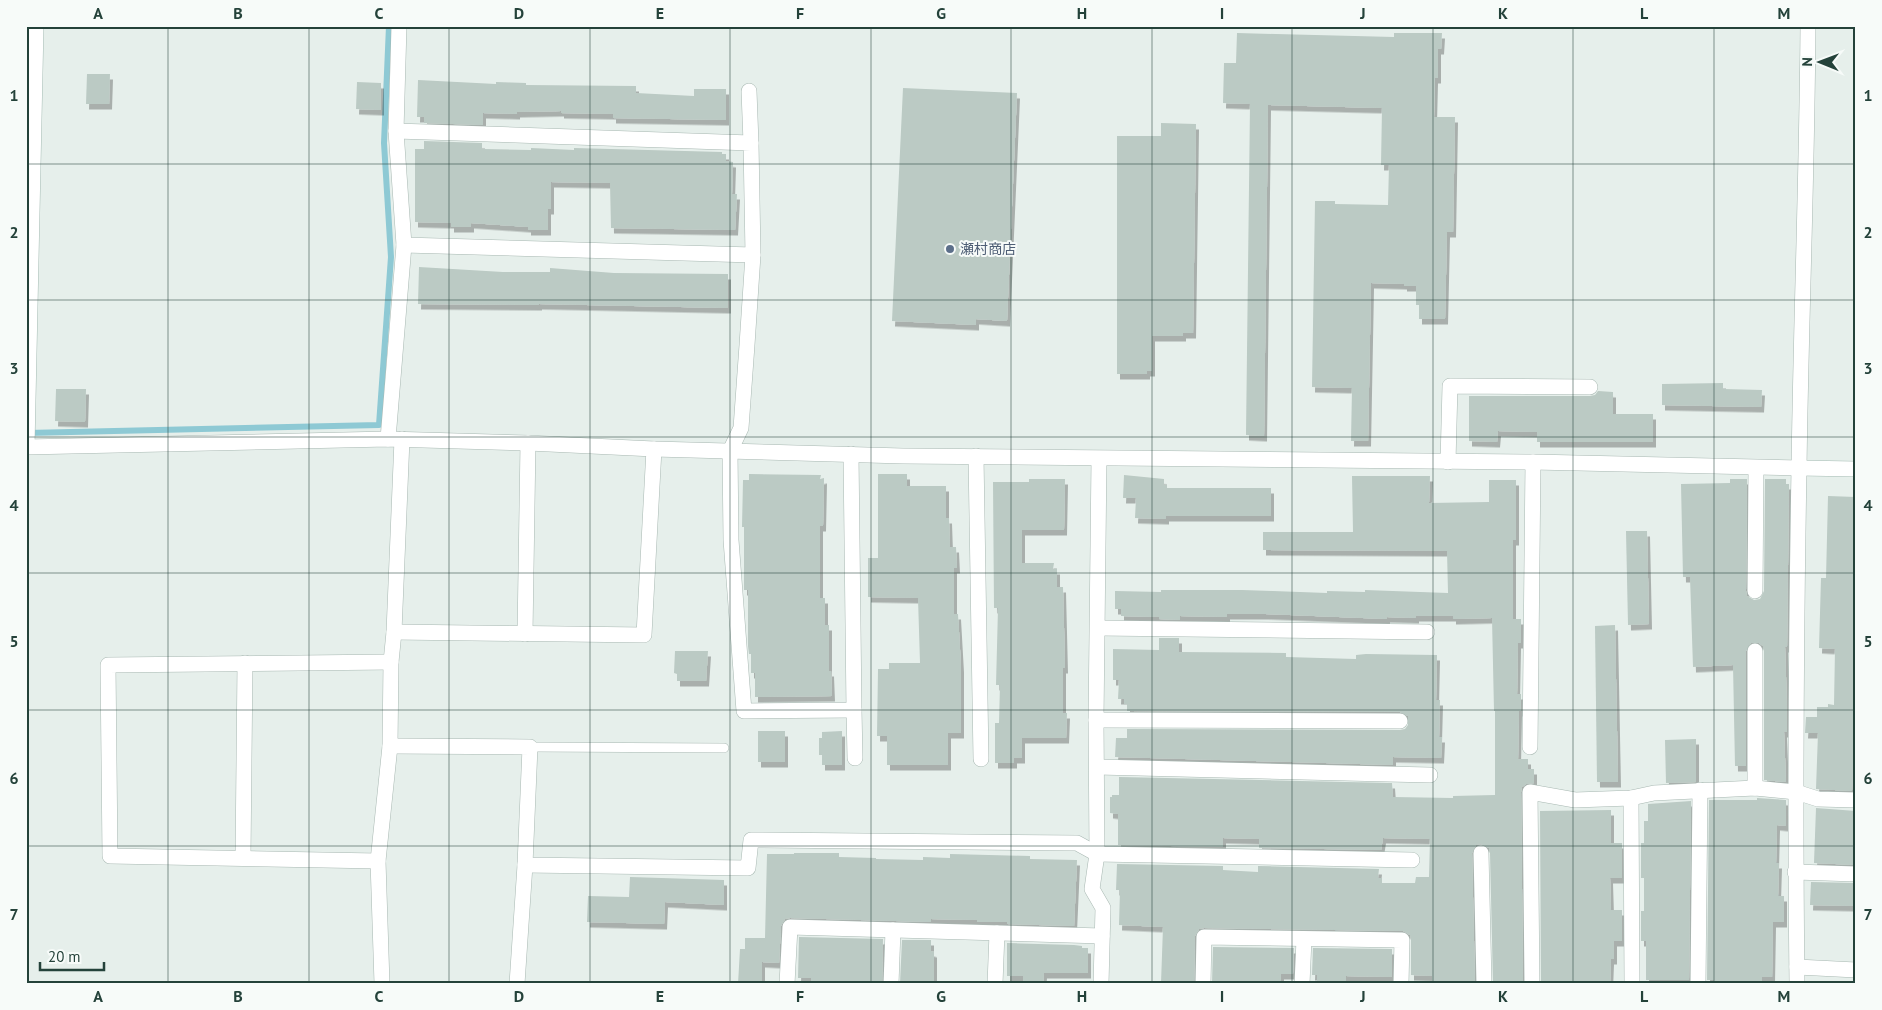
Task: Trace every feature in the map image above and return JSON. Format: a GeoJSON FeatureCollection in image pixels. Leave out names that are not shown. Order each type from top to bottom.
{"type":"FeatureCollection","features":[{"type":"Feature","properties":{"kind":"street"},"geometry":{"type":"LineString","coordinates":[[36,26],[27,447],[395,439],[730,452],[1533,462],[1856,469]]}},
{"type":"Feature","properties":{"kind":"street"},"geometry":{"type":"LineString","coordinates":[[382,984],[378,861],[390,746],[391,662],[394,632],[395,439],[404,245],[396,131],[399,26]]}},
{"type":"Feature","properties":{"kind":"street"},"geometry":{"type":"LineString","coordinates":[[1797,984],[1796,792],[1799,468],[1808,26]]}},
{"type":"Feature","properties":{"kind":"street"},"geometry":{"type":"LineString","coordinates":[[749,91],[752,255],[741,428],[730,452],[731,540],[744,711],[854,710]]}},
{"type":"Feature","properties":{"kind":"street"},"geometry":{"type":"LineString","coordinates":[[396,131],[751,143]]}},
{"type":"Feature","properties":{"kind":"street"},"geometry":{"type":"LineString","coordinates":[[404,245],[752,255]]}},
{"type":"Feature","properties":{"kind":"street"},"geometry":{"type":"LineString","coordinates":[[1448,462],[1450,386],[1590,387]]}},
{"type":"Feature","properties":{"kind":"street"},"geometry":{"type":"LineString","coordinates":[[524,634],[528,443]]}},
{"type":"Feature","properties":{"kind":"street"},"geometry":{"type":"LineString","coordinates":[[394,632],[644,635],[654,449]]}},
{"type":"Feature","properties":{"kind":"street"},"geometry":{"type":"LineString","coordinates":[[851,454],[855,758]]}},
{"type":"Feature","properties":{"kind":"street"},"geometry":{"type":"LineString","coordinates":[[976,456],[981,759]]}},
{"type":"Feature","properties":{"kind":"street"},"geometry":{"type":"LineString","coordinates":[[1099,458],[1096,720],[1097,854],[1092,889],[1103,908],[1101,984]]}},
{"type":"Feature","properties":{"kind":"street"},"geometry":{"type":"LineString","coordinates":[[1530,747],[1533,462]]}},
{"type":"Feature","properties":{"kind":"street"},"geometry":{"type":"LineString","coordinates":[[1755,591],[1756,468]]}},
{"type":"Feature","properties":{"kind":"street"},"geometry":{"type":"LineString","coordinates":[[1098,628],[1426,632]]}},
{"type":"Feature","properties":{"kind":"street"},"geometry":{"type":"LineString","coordinates":[[1755,651],[1755,788]]}},
{"type":"Feature","properties":{"kind":"street"},"geometry":{"type":"LineString","coordinates":[[378,861],[110,856],[108,665],[391,662]]}},
{"type":"Feature","properties":{"kind":"street"},"geometry":{"type":"LineString","coordinates":[[244,858],[245,663]]}},
{"type":"Feature","properties":{"kind":"street"},"geometry":{"type":"LineString","coordinates":[[1096,720],[1400,721]]}},
{"type":"Feature","properties":{"kind":"street"},"geometry":{"type":"LineString","coordinates":[[390,746],[530,747],[526,865],[517,984]]}},
{"type":"Feature","properties":{"kind":"street"},"geometry":{"type":"LineString","coordinates":[[1097,767],[1430,776]]}},
{"type":"Feature","properties":{"kind":"street"},"geometry":{"type":"LineString","coordinates":[[1532,984],[1530,792],[1575,800],[1631,798],[1700,790],[1755,788],[1796,792],[1818,799],[1856,800]]}},
{"type":"Feature","properties":{"kind":"street"},"geometry":{"type":"LineString","coordinates":[[1698,984],[1700,790]]}},
{"type":"Feature","properties":{"kind":"street"},"geometry":{"type":"LineString","coordinates":[[1631,798],[1632,984]]}},
{"type":"Feature","properties":{"kind":"street"},"geometry":{"type":"LineString","coordinates":[[526,865],[748,868],[750,840],[1077,843],[1097,854],[1412,860]]}},
{"type":"Feature","properties":{"kind":"street"},"geometry":{"type":"LineString","coordinates":[[1481,853],[1484,984]]}},
{"type":"Feature","properties":{"kind":"street"},"geometry":{"type":"LineString","coordinates":[[1796,872],[1856,874]]}},
{"type":"Feature","properties":{"kind":"street"},"geometry":{"type":"LineString","coordinates":[[787,984],[790,927],[1102,936]]}},
{"type":"Feature","properties":{"kind":"street"},"geometry":{"type":"LineString","coordinates":[[890,984],[893,930]]}},
{"type":"Feature","properties":{"kind":"street"},"geometry":{"type":"LineString","coordinates":[[995,984],[997,933]]}},
{"type":"Feature","properties":{"kind":"street"},"geometry":{"type":"LineString","coordinates":[[1203,984],[1204,937],[1402,940],[1401,984]]}},
{"type":"Feature","properties":{"kind":"street"},"geometry":{"type":"LineString","coordinates":[[1302,984],[1304,939]]}},
{"type":"Feature","properties":{"kind":"street"},"geometry":{"type":"LineString","coordinates":[[1797,967],[1856,970]]}},
{"type":"Feature","properties":{"kind":"lane"},"geometry":{"type":"LineString","coordinates":[[530,747],[724,748]]}},
{"type":"Feature","properties":{"kind":"building"},"geometry":{"type":"Polygon","coordinates":[[[1237,33],[1394,37],[1394,33],[1442,33],[1441,49],[1438,49],[1438,78],[1435,78],[1434,117],[1455,117],[1453,232],[1447,232],[1445,319],[1419,319],[1419,305],[1416,305],[1416,286],[1371,283],[1368,441],[1351,441],[1352,388],[1312,387],[1315,201],[1335,201],[1335,204],[1388,205],[1389,165],[1381,165],[1382,108],[1268,105],[1264,436],[1246,435],[1250,104],[1223,103],[1224,63],[1236,63],[1237,33]]]}},
{"type":"Feature","properties":{"kind":"building"},"geometry":{"type":"Polygon","coordinates":[[[87,74],[110,74],[109,104],[86,104],[87,74]]]}},
{"type":"Feature","properties":{"kind":"building"},"geometry":{"type":"Polygon","coordinates":[[[418,80],[496,84],[496,82],[526,83],[526,85],[636,86],[636,93],[694,96],[694,89],[726,89],[726,120],[613,118],[613,114],[561,113],[561,111],[517,112],[517,114],[483,113],[483,125],[424,123],[424,117],[417,117],[418,80]]]}},
{"type":"Feature","properties":{"kind":"building"},"geometry":{"type":"Polygon","coordinates":[[[357,82],[381,83],[381,110],[356,109],[357,82]]]}},
{"type":"Feature","properties":{"kind":"building"},"geometry":{"type":"Polygon","coordinates":[[[903,88],[1017,93],[1007,321],[976,319],[976,325],[892,321],[903,88]]]}},
{"type":"Feature","properties":{"kind":"building"},"geometry":{"type":"Polygon","coordinates":[[[1161,123],[1196,124],[1193,333],[1183,333],[1183,336],[1152,336],[1152,371],[1147,371],[1147,374],[1117,374],[1117,136],[1161,136],[1161,123]]]}},
{"type":"Feature","properties":{"kind":"building"},"geometry":{"type":"Polygon","coordinates":[[[424,141],[482,143],[482,149],[531,150],[531,148],[574,150],[574,148],[722,152],[722,154],[726,154],[726,161],[733,162],[732,194],[737,194],[735,230],[611,228],[610,183],[551,182],[551,209],[548,209],[548,230],[528,230],[528,227],[471,223],[471,227],[451,227],[451,223],[415,222],[415,149],[424,149],[424,141]]]}},
{"type":"Feature","properties":{"kind":"building"},"geometry":{"type":"Polygon","coordinates":[[[419,267],[503,272],[550,272],[550,268],[614,273],[728,274],[728,308],[539,304],[418,304],[419,267]]]}},
{"type":"Feature","properties":{"kind":"building"},"geometry":{"type":"Polygon","coordinates":[[[1723,383],[1723,389],[1762,390],[1761,407],[1662,405],[1662,384],[1723,383]]]}},
{"type":"Feature","properties":{"kind":"building"},"geometry":{"type":"Polygon","coordinates":[[[56,389],[86,389],[85,422],[55,421],[56,389]]]}},
{"type":"Feature","properties":{"kind":"building"},"geometry":{"type":"Polygon","coordinates":[[[1598,391],[1613,392],[1613,414],[1653,414],[1653,442],[1537,442],[1537,432],[1498,431],[1497,442],[1469,441],[1469,396],[1590,396],[1595,395],[1598,391]]]}},
{"type":"Feature","properties":{"kind":"building"},"geometry":{"type":"Polygon","coordinates":[[[749,474],[821,475],[820,479],[824,478],[823,526],[820,526],[820,598],[825,598],[825,625],[829,625],[829,671],[831,671],[832,696],[755,697],[755,673],[751,673],[751,654],[749,654],[748,646],[748,590],[744,590],[744,527],[742,527],[743,480],[749,480],[749,474]]]}},
{"type":"Feature","properties":{"kind":"building"},"geometry":{"type":"Polygon","coordinates":[[[878,474],[907,474],[907,486],[946,486],[946,518],[949,518],[950,547],[956,547],[957,568],[954,568],[954,614],[958,614],[961,667],[961,733],[948,733],[948,765],[887,765],[887,736],[877,736],[878,669],[889,669],[889,663],[920,663],[918,598],[868,597],[868,558],[878,558],[878,474]]]}},
{"type":"Feature","properties":{"kind":"building"},"geometry":{"type":"Polygon","coordinates":[[[1124,475],[1164,479],[1164,485],[1167,485],[1167,488],[1271,488],[1271,516],[1166,516],[1166,519],[1135,518],[1136,498],[1123,498],[1124,475]]]}},
{"type":"Feature","properties":{"kind":"building"},"geometry":{"type":"Polygon","coordinates":[[[1352,476],[1430,476],[1429,503],[1489,502],[1489,480],[1516,480],[1516,540],[1513,540],[1513,619],[1521,619],[1521,643],[1518,643],[1517,694],[1521,694],[1521,711],[1519,711],[1518,759],[1528,759],[1528,769],[1534,769],[1534,783],[1526,784],[1522,787],[1521,792],[1523,984],[1493,984],[1490,853],[1489,848],[1481,844],[1476,845],[1472,853],[1475,984],[1432,981],[1432,976],[1411,975],[1411,940],[1410,935],[1403,931],[1204,928],[1199,929],[1195,936],[1194,984],[1161,983],[1163,927],[1119,925],[1120,890],[1116,890],[1117,864],[1223,866],[1223,870],[1258,872],[1258,866],[1379,869],[1378,878],[1382,878],[1382,883],[1415,883],[1416,877],[1429,877],[1430,839],[1383,838],[1381,850],[1259,848],[1259,839],[1223,838],[1223,847],[1118,845],[1118,814],[1110,813],[1110,797],[1112,795],[1119,795],[1119,777],[1392,783],[1393,797],[1453,798],[1453,796],[1495,795],[1492,618],[1453,619],[1453,616],[1416,616],[1416,618],[1387,617],[1387,619],[1227,614],[1227,617],[1180,616],[1180,620],[1159,619],[1159,617],[1121,616],[1121,609],[1115,609],[1115,591],[1242,590],[1327,593],[1327,591],[1365,592],[1365,590],[1448,593],[1447,551],[1263,550],[1263,532],[1353,532],[1352,476]]]}},
{"type":"Feature","properties":{"kind":"building"},"geometry":{"type":"Polygon","coordinates":[[[1029,479],[1065,479],[1064,530],[1022,530],[1022,563],[1054,563],[1053,569],[1057,569],[1057,587],[1063,587],[1065,668],[1063,668],[1063,713],[1067,713],[1066,738],[1022,738],[1022,758],[1014,758],[1014,763],[995,763],[995,723],[999,723],[1000,685],[996,685],[998,608],[994,608],[993,482],[1029,482],[1029,479]]]}},
{"type":"Feature","properties":{"kind":"building"},"geometry":{"type":"Polygon","coordinates":[[[1730,479],[1747,479],[1746,591],[1747,596],[1754,600],[1760,599],[1764,591],[1765,479],[1786,479],[1786,484],[1789,484],[1787,647],[1785,647],[1787,732],[1784,732],[1786,782],[1764,780],[1763,646],[1759,643],[1751,643],[1746,651],[1746,766],[1735,766],[1733,665],[1693,667],[1690,577],[1683,577],[1681,484],[1730,483],[1730,479]]]}},
{"type":"Feature","properties":{"kind":"building"},"geometry":{"type":"Polygon","coordinates":[[[1828,496],[1856,497],[1856,734],[1854,734],[1852,791],[1816,789],[1818,733],[1805,733],[1806,717],[1817,717],[1817,707],[1828,707],[1828,704],[1834,705],[1835,649],[1819,648],[1821,578],[1826,578],[1828,496]]]}},
{"type":"Feature","properties":{"kind":"building"},"geometry":{"type":"Polygon","coordinates":[[[1626,531],[1647,531],[1649,624],[1628,625],[1626,531]]]}},
{"type":"Feature","properties":{"kind":"building"},"geometry":{"type":"Polygon","coordinates":[[[1615,625],[1618,782],[1597,782],[1595,626],[1615,625]]]}},
{"type":"Feature","properties":{"kind":"building"},"geometry":{"type":"Polygon","coordinates":[[[1159,638],[1179,638],[1179,652],[1286,653],[1286,657],[1356,659],[1356,655],[1366,654],[1437,655],[1436,700],[1440,700],[1439,737],[1442,737],[1441,758],[1393,757],[1393,765],[1115,757],[1116,738],[1127,738],[1127,729],[1400,730],[1405,729],[1408,725],[1408,716],[1400,712],[1127,711],[1127,704],[1124,704],[1124,699],[1118,699],[1119,680],[1113,680],[1113,649],[1159,650],[1159,638]]]}},
{"type":"Feature","properties":{"kind":"building"},"geometry":{"type":"Polygon","coordinates":[[[675,651],[708,651],[706,681],[677,681],[677,674],[674,673],[675,651]]]}},
{"type":"Feature","properties":{"kind":"building"},"geometry":{"type":"Polygon","coordinates":[[[758,731],[785,731],[785,762],[758,762],[758,731]]]}},
{"type":"Feature","properties":{"kind":"building"},"geometry":{"type":"Polygon","coordinates":[[[842,731],[842,765],[822,765],[822,755],[819,755],[819,738],[822,738],[822,732],[842,731]]]}},
{"type":"Feature","properties":{"kind":"building"},"geometry":{"type":"Polygon","coordinates":[[[1696,739],[1696,782],[1666,783],[1665,740],[1696,739]]]}},
{"type":"Feature","properties":{"kind":"building"},"geometry":{"type":"Polygon","coordinates":[[[1757,798],[1786,800],[1786,826],[1777,825],[1776,863],[1779,863],[1778,896],[1784,896],[1784,922],[1773,922],[1772,977],[1762,977],[1762,984],[1714,984],[1714,980],[1707,980],[1709,800],[1757,800],[1757,798]]]}},
{"type":"Feature","properties":{"kind":"building"},"geometry":{"type":"Polygon","coordinates":[[[1691,801],[1689,980],[1646,980],[1646,941],[1641,941],[1641,911],[1644,911],[1644,878],[1641,878],[1641,843],[1644,843],[1644,821],[1648,821],[1648,804],[1691,801]]]}},
{"type":"Feature","properties":{"kind":"building"},"geometry":{"type":"Polygon","coordinates":[[[1816,808],[1856,811],[1856,865],[1814,863],[1816,808]]]}},
{"type":"Feature","properties":{"kind":"building"},"geometry":{"type":"Polygon","coordinates":[[[1611,810],[1611,843],[1622,843],[1622,878],[1610,878],[1611,910],[1622,910],[1622,941],[1614,941],[1614,959],[1611,959],[1610,984],[1541,984],[1540,811],[1611,810]]]}},
{"type":"Feature","properties":{"kind":"building"},"geometry":{"type":"Polygon","coordinates":[[[839,853],[839,857],[876,859],[923,860],[923,857],[950,858],[950,854],[1030,856],[1030,859],[1077,860],[1074,926],[1007,924],[1007,922],[977,922],[977,920],[931,919],[931,922],[790,918],[785,919],[781,926],[779,963],[762,962],[762,984],[738,984],[740,949],[745,949],[745,938],[765,938],[767,854],[839,853]]]}},
{"type":"Feature","properties":{"kind":"building"},"geometry":{"type":"Polygon","coordinates":[[[630,877],[724,880],[724,905],[665,902],[664,924],[587,922],[588,896],[629,897],[630,877]]]}},
{"type":"Feature","properties":{"kind":"building"},"geometry":{"type":"Polygon","coordinates":[[[1811,882],[1856,883],[1856,906],[1810,905],[1811,882]]]}},
{"type":"Feature","properties":{"kind":"building"},"geometry":{"type":"Polygon","coordinates":[[[799,937],[883,939],[882,984],[811,984],[811,978],[798,978],[799,937]]]}},
{"type":"Feature","properties":{"kind":"building"},"geometry":{"type":"Polygon","coordinates":[[[902,940],[931,940],[931,951],[934,952],[934,984],[900,984],[902,940]]]}},
{"type":"Feature","properties":{"kind":"building"},"geometry":{"type":"Polygon","coordinates":[[[1007,943],[1074,945],[1088,948],[1088,973],[1044,973],[1043,984],[1023,984],[1023,976],[1007,976],[1007,943]]]}},
{"type":"Feature","properties":{"kind":"building"},"geometry":{"type":"Polygon","coordinates":[[[1213,947],[1294,948],[1293,974],[1281,974],[1281,984],[1212,984],[1213,947]]]}},
{"type":"Feature","properties":{"kind":"building"},"geometry":{"type":"Polygon","coordinates":[[[1313,948],[1392,949],[1392,975],[1391,977],[1346,976],[1346,984],[1317,984],[1317,975],[1312,975],[1313,948]]]}},
{"type":"Feature","properties":{"kind":"waterway"},"geometry":{"type":"LineString","coordinates":[[27,433],[379,425],[391,257],[384,143],[389,26]]}},
{"type":"Feature","properties":{"kind":"place","name":"瀬村商店"},"geometry":{"type":"Point","coordinates":[950,249]}}]}
